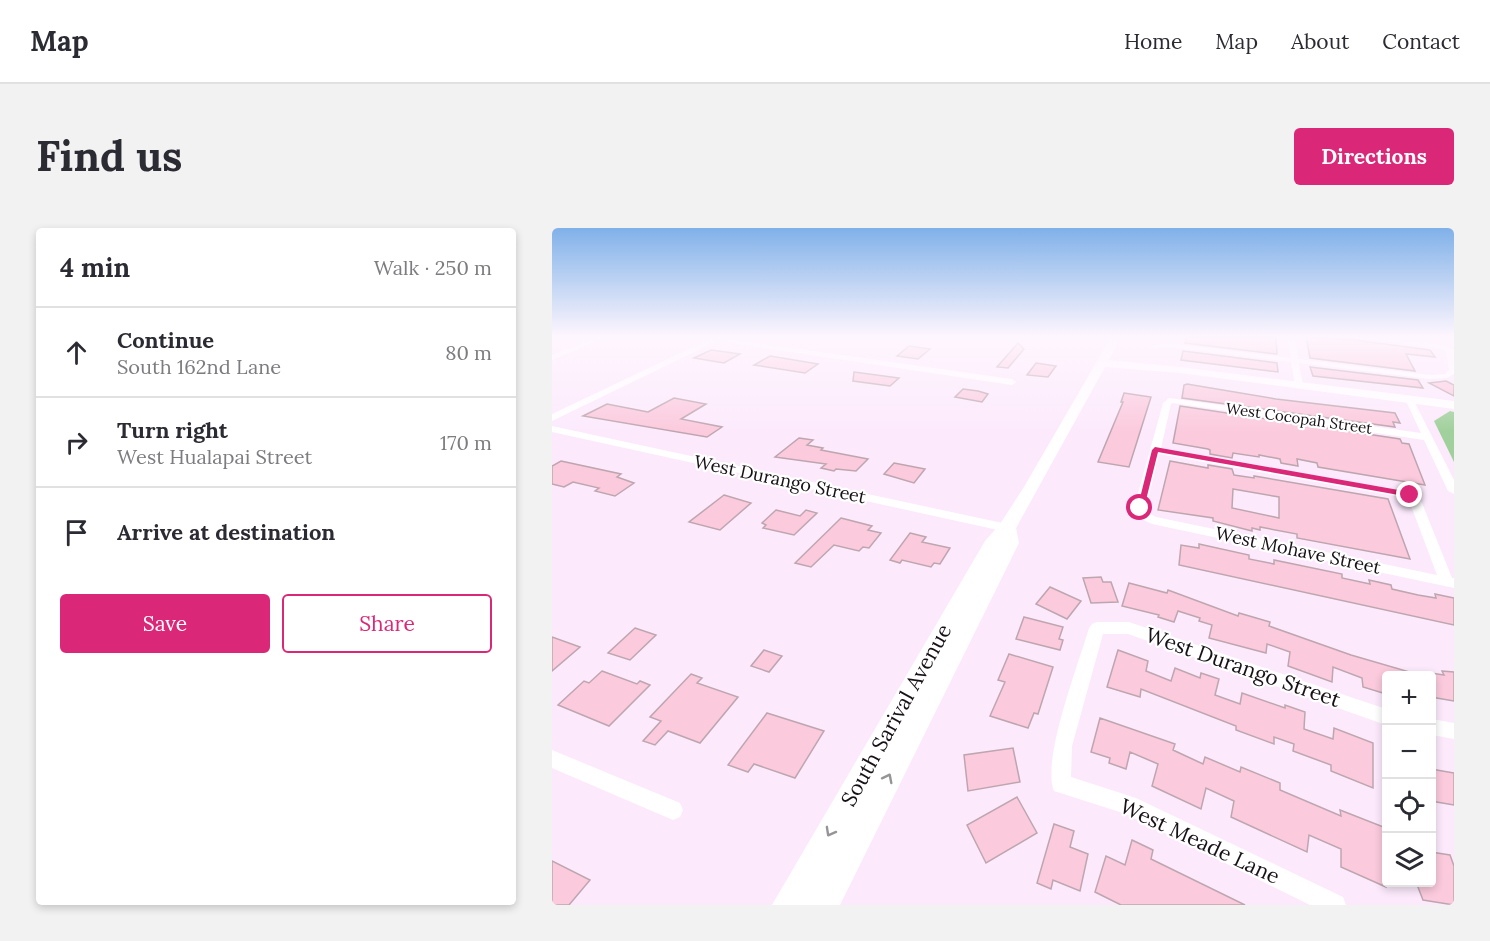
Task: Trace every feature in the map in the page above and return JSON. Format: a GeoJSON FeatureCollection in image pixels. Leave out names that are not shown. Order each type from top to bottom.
{"type":"FeatureCollection","features":[{"type":"Feature","properties":{"kind":"main road","name":"South Sarival Avenue"},"geometry":{"type":"LineString","coordinates":[[789,905],[994,541],[1007,528],[1099,369]]}},
{"type":"Feature","properties":{"kind":"main road"},"geometry":{"type":"LineString","coordinates":[[1169,369],[1454,405]]}},
{"type":"Feature","properties":{"kind":"main road","name":"South Sarival Avenue"},"geometry":{"type":"LineString","coordinates":[[823,905],[1010,543],[1007,528]]}},
{"type":"Feature","properties":{"kind":"street"},"geometry":{"type":"LineString","coordinates":[[552,418],[655,369]]}},
{"type":"Feature","properties":{"kind":"street"},"geometry":{"type":"LineString","coordinates":[[922,369],[1012,382]]}},
{"type":"Feature","properties":{"kind":"street"},"geometry":{"type":"LineString","coordinates":[[1296,369],[1299,385]]}},
{"type":"Feature","properties":{"kind":"street"},"geometry":{"type":"LineString","coordinates":[[1364,369],[1441,377],[1450,374],[1453,369]]}},
{"type":"Feature","properties":{"kind":"street"},"geometry":{"type":"LineString","coordinates":[[1409,399],[1454,491]]}},
{"type":"Feature","properties":{"kind":"street","name":"West Cocopah Street"},"geometry":{"type":"LineString","coordinates":[[1155,450],[1167,403],[1172,400],[1427,437]]}},
{"type":"Feature","properties":{"kind":"street","name":"West Durango Street"},"geometry":{"type":"LineString","coordinates":[[552,429],[1007,528]]}},
{"type":"Feature","properties":{"kind":"street"},"geometry":{"type":"LineString","coordinates":[[1155,450],[1410,495],[1416,503],[1450,582]]}},
{"type":"Feature","properties":{"kind":"street","name":"West Mohave Street"},"geometry":{"type":"LineString","coordinates":[[1155,450],[1140,508],[1143,515],[1152,520],[1450,582]]}},
{"type":"Feature","properties":{"kind":"street","name":"West Durango Street"},"geometry":{"type":"LineString","coordinates":[[1061,784],[1063,746],[1097,628],[1129,628],[1382,716]]}},
{"type":"Feature","properties":{"kind":"street"},"geometry":{"type":"LineString","coordinates":[[1436,728],[1454,731]]}},
{"type":"Feature","properties":{"kind":"street"},"geometry":{"type":"LineString","coordinates":[[552,759],[673,810]]}},
{"type":"Feature","properties":{"kind":"street","name":"West Meade Lane"},"geometry":{"type":"LineString","coordinates":[[1061,784],[1129,805],[1311,900],[1335,905]]}},
{"type":"Feature","properties":{"kind":"green space"},"geometry":{"type":"Polygon","coordinates":[[[1450,411],[1454,412],[1454,462],[1434,421],[1450,411]]]}},
{"type":"Feature","properties":{"kind":"building"},"geometry":{"type":"Polygon","coordinates":[[[777,369],[811,369],[805,373],[777,369]]]}},
{"type":"Feature","properties":{"kind":"building"},"geometry":{"type":"Polygon","coordinates":[[[1032,369],[1054,369],[1048,377],[1027,375],[1032,369]]]}},
{"type":"Feature","properties":{"kind":"building"},"geometry":{"type":"Polygon","coordinates":[[[1250,369],[1278,369],[1278,372],[1250,369]]]}},
{"type":"Feature","properties":{"kind":"building"},"geometry":{"type":"Polygon","coordinates":[[[1311,369],[1323,369],[1418,380],[1423,388],[1313,376],[1311,369]]]}},
{"type":"Feature","properties":{"kind":"building"},"geometry":{"type":"Polygon","coordinates":[[[854,372],[899,378],[890,386],[853,381],[854,372]]]}},
{"type":"Feature","properties":{"kind":"building"},"geometry":{"type":"Polygon","coordinates":[[[1446,381],[1454,385],[1454,396],[1429,383],[1446,381]]]}},
{"type":"Feature","properties":{"kind":"building"},"geometry":{"type":"Polygon","coordinates":[[[1184,385],[1276,399],[1395,413],[1400,423],[1393,422],[1395,427],[1182,398],[1184,385]]]}},
{"type":"Feature","properties":{"kind":"building"},"geometry":{"type":"Polygon","coordinates":[[[963,389],[988,394],[982,402],[955,397],[963,389]]]}},
{"type":"Feature","properties":{"kind":"building"},"geometry":{"type":"Polygon","coordinates":[[[1124,393],[1151,397],[1129,467],[1098,462],[1123,402],[1121,402],[1124,393]]]}},
{"type":"Feature","properties":{"kind":"building"},"geometry":{"type":"Polygon","coordinates":[[[674,398],[706,404],[681,419],[722,427],[707,437],[583,416],[607,404],[648,412],[674,398]]]}},
{"type":"Feature","properties":{"kind":"building"},"geometry":{"type":"Polygon","coordinates":[[[1180,406],[1400,439],[1402,443],[1409,444],[1425,485],[1318,467],[1317,463],[1297,459],[1298,466],[1281,463],[1280,459],[1259,455],[1259,457],[1233,453],[1232,458],[1210,454],[1208,449],[1173,443],[1180,406]]]}},
{"type":"Feature","properties":{"kind":"building"},"geometry":{"type":"Polygon","coordinates":[[[799,438],[813,440],[807,445],[823,448],[821,450],[868,459],[856,471],[836,469],[834,471],[821,468],[826,464],[775,457],[799,438]]]}},
{"type":"Feature","properties":{"kind":"building"},"geometry":{"type":"Polygon","coordinates":[[[561,461],[621,474],[617,477],[634,483],[615,496],[595,491],[599,488],[573,482],[564,487],[552,484],[552,466],[561,461]]]}},
{"type":"Feature","properties":{"kind":"building"},"geometry":{"type":"Polygon","coordinates":[[[1170,461],[1208,468],[1208,465],[1232,469],[1234,475],[1254,478],[1254,476],[1388,499],[1410,559],[1297,538],[1297,534],[1260,527],[1260,530],[1252,528],[1252,531],[1213,521],[1213,518],[1158,510],[1170,461]],[[1233,489],[1232,508],[1279,518],[1279,497],[1233,489]]]}},
{"type":"Feature","properties":{"kind":"building"},"geometry":{"type":"Polygon","coordinates":[[[894,463],[925,469],[914,483],[884,474],[894,463]]]}},
{"type":"Feature","properties":{"kind":"building"},"geometry":{"type":"Polygon","coordinates":[[[724,495],[751,503],[720,530],[689,522],[724,495]]]}},
{"type":"Feature","properties":{"kind":"building"},"geometry":{"type":"Polygon","coordinates":[[[776,510],[800,516],[806,510],[817,513],[794,535],[763,528],[766,525],[762,523],[776,510]]]}},
{"type":"Feature","properties":{"kind":"building"},"geometry":{"type":"Polygon","coordinates":[[[841,518],[872,526],[868,530],[881,533],[869,548],[863,547],[859,551],[834,545],[811,567],[795,563],[841,518]]]}},
{"type":"Feature","properties":{"kind":"building"},"geometry":{"type":"Polygon","coordinates":[[[910,533],[926,537],[922,542],[950,548],[940,564],[934,563],[931,567],[902,560],[900,563],[890,560],[910,533]]]}},
{"type":"Feature","properties":{"kind":"building"},"geometry":{"type":"Polygon","coordinates":[[[1199,544],[1249,555],[1249,559],[1274,564],[1274,560],[1342,574],[1342,578],[1370,584],[1369,580],[1391,585],[1392,589],[1418,595],[1436,598],[1435,594],[1454,598],[1454,625],[1179,565],[1181,545],[1199,548],[1199,544]]]}},
{"type":"Feature","properties":{"kind":"building"},"geometry":{"type":"Polygon","coordinates":[[[1101,577],[1103,582],[1111,582],[1118,602],[1091,603],[1083,578],[1101,577]]]}},
{"type":"Feature","properties":{"kind":"building"},"geometry":{"type":"Polygon","coordinates":[[[1129,583],[1167,593],[1168,590],[1238,616],[1239,613],[1270,622],[1269,626],[1351,655],[1406,671],[1382,671],[1382,693],[1363,687],[1362,678],[1333,667],[1332,682],[1288,666],[1290,652],[1267,644],[1266,653],[1209,638],[1212,625],[1199,621],[1200,618],[1178,611],[1174,622],[1158,617],[1159,615],[1122,606],[1129,583]]]}},
{"type":"Feature","properties":{"kind":"building"},"geometry":{"type":"Polygon","coordinates":[[[1050,587],[1081,601],[1067,619],[1036,604],[1050,587]]]}},
{"type":"Feature","properties":{"kind":"building"},"geometry":{"type":"Polygon","coordinates":[[[1024,617],[1063,627],[1059,639],[1063,640],[1060,650],[1016,639],[1024,617]]]}},
{"type":"Feature","properties":{"kind":"building"},"geometry":{"type":"Polygon","coordinates":[[[635,628],[656,635],[630,660],[608,653],[635,628]]]}},
{"type":"Feature","properties":{"kind":"building"},"geometry":{"type":"Polygon","coordinates":[[[552,637],[580,647],[552,671],[552,637]]]}},
{"type":"Feature","properties":{"kind":"building"},"geometry":{"type":"Polygon","coordinates":[[[764,650],[782,656],[769,672],[751,666],[764,650]]]}},
{"type":"Feature","properties":{"kind":"building"},"geometry":{"type":"Polygon","coordinates":[[[1118,650],[1148,661],[1146,671],[1171,681],[1175,668],[1200,678],[1201,673],[1219,679],[1215,695],[1240,704],[1242,693],[1285,708],[1285,705],[1305,712],[1304,729],[1333,739],[1334,728],[1373,743],[1373,788],[1331,771],[1331,765],[1293,751],[1294,744],[1274,737],[1274,744],[1236,730],[1236,726],[1141,689],[1140,697],[1107,687],[1118,650]]]}},
{"type":"Feature","properties":{"kind":"building"},"geometry":{"type":"Polygon","coordinates":[[[1009,654],[1053,667],[1038,714],[1034,713],[1028,728],[990,716],[1005,682],[998,680],[1009,654]]]}},
{"type":"Feature","properties":{"kind":"building"},"geometry":{"type":"Polygon","coordinates":[[[602,671],[637,684],[640,681],[650,685],[609,726],[558,705],[584,681],[589,683],[602,671]]]}},
{"type":"Feature","properties":{"kind":"building"},"geometry":{"type":"Polygon","coordinates":[[[1442,671],[1454,672],[1454,701],[1436,698],[1436,674],[1444,675],[1442,671]]]}},
{"type":"Feature","properties":{"kind":"building"},"geometry":{"type":"Polygon","coordinates":[[[691,674],[702,678],[697,683],[738,697],[700,743],[668,731],[655,745],[643,741],[661,721],[650,717],[691,674]]]}},
{"type":"Feature","properties":{"kind":"building"},"geometry":{"type":"Polygon","coordinates":[[[767,713],[824,731],[795,778],[754,764],[748,772],[728,765],[767,713]]]}},
{"type":"Feature","properties":{"kind":"building"},"geometry":{"type":"Polygon","coordinates":[[[1100,718],[1175,744],[1173,750],[1203,764],[1205,757],[1240,772],[1241,767],[1280,783],[1280,790],[1341,816],[1340,810],[1382,826],[1382,885],[1341,867],[1341,849],[1309,835],[1307,852],[1231,817],[1234,801],[1206,788],[1201,809],[1152,786],[1158,764],[1130,752],[1126,769],[1109,763],[1110,758],[1091,752],[1100,718]]]}},
{"type":"Feature","properties":{"kind":"building"},"geometry":{"type":"Polygon","coordinates":[[[1013,748],[1020,782],[968,791],[964,755],[1013,748]]]}},
{"type":"Feature","properties":{"kind":"building"},"geometry":{"type":"Polygon","coordinates":[[[1436,770],[1454,773],[1454,805],[1436,802],[1436,770]]]}},
{"type":"Feature","properties":{"kind":"building"},"geometry":{"type":"Polygon","coordinates":[[[1017,797],[1037,833],[986,863],[967,825],[1017,797]]]}},
{"type":"Feature","properties":{"kind":"building"},"geometry":{"type":"Polygon","coordinates":[[[1054,824],[1074,831],[1070,847],[1088,854],[1080,891],[1053,880],[1051,889],[1037,883],[1054,824]]]}},
{"type":"Feature","properties":{"kind":"building"},"geometry":{"type":"Polygon","coordinates":[[[1132,840],[1153,850],[1151,859],[1245,905],[1121,905],[1095,892],[1106,856],[1125,865],[1132,840]]]}},
{"type":"Feature","properties":{"kind":"building"},"geometry":{"type":"Polygon","coordinates":[[[1436,853],[1450,855],[1454,866],[1454,905],[1423,900],[1418,887],[1436,887],[1436,853]]]}},
{"type":"Feature","properties":{"kind":"building"},"geometry":{"type":"Polygon","coordinates":[[[552,861],[590,880],[569,905],[552,905],[552,861]]]}},
{"type":"Feature","properties":{"kind":"route"},"geometry":{"type":"LineString","coordinates":[[1140,508],[1155,450],[1396,490],[1410,495]]}}]}
